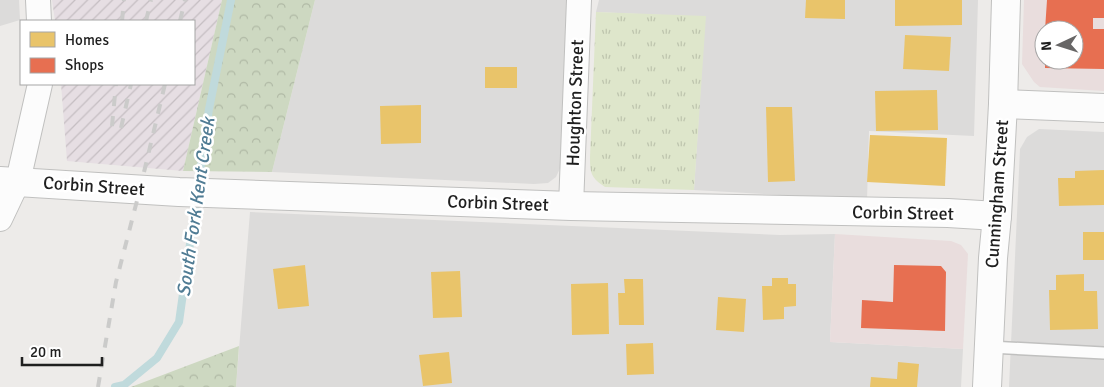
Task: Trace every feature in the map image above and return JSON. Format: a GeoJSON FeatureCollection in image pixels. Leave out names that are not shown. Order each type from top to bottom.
{"type":"FeatureCollection","features":[{"type":"Feature","properties":{"kind":"street"},"geometry":{"type":"LineString","coordinates":[[38,0],[39,20]]}},
{"type":"Feature","properties":{"kind":"street","name":"Houghton Street"},"geometry":{"type":"LineString","coordinates":[[571,206],[579,0]]}},
{"type":"Feature","properties":{"kind":"street","name":"Cunningham Street"},"geometry":{"type":"LineString","coordinates":[[987,387],[1003,104],[1006,0]]}},
{"type":"Feature","properties":{"kind":"street"},"geometry":{"type":"LineString","coordinates":[[0,219],[9,181],[40,85]]}},
{"type":"Feature","properties":{"kind":"street"},"geometry":{"type":"LineString","coordinates":[[1003,104],[1104,108]]}},
{"type":"Feature","properties":{"kind":"street","name":"Corbin Street"},"geometry":{"type":"LineString","coordinates":[[9,181],[179,192],[226,192],[571,206],[948,213],[997,216]]}},
{"type":"Feature","properties":{"kind":"lane"},"geometry":{"type":"LineString","coordinates":[[990,347],[1104,353]]}},
{"type":"Feature","properties":{"kind":"shaded area"},"geometry":{"type":"Polygon","coordinates":[[[0,0],[19,0],[20,20],[0,26],[0,0]]]}},
{"type":"Feature","properties":{"kind":"shaded area"},"geometry":{"type":"Polygon","coordinates":[[[52,0],[222,0],[183,171],[67,161],[61,85],[195,85],[195,20],[55,20],[52,0]]]}},
{"type":"Feature","properties":{"kind":"shaded area"},"geometry":{"type":"Polygon","coordinates":[[[315,0],[574,0],[561,166],[556,177],[548,183],[534,184],[272,172],[315,0]]]}},
{"type":"Feature","properties":{"kind":"shaded area"},"geometry":{"type":"Polygon","coordinates":[[[599,0],[978,0],[974,136],[869,131],[867,200],[694,190],[705,17],[596,12],[599,0]]]}},
{"type":"Feature","properties":{"kind":"shaded area"},"geometry":{"type":"Polygon","coordinates":[[[1024,0],[1104,0],[1104,91],[1040,87],[1034,82],[1022,64],[1024,0]]]}},
{"type":"Feature","properties":{"kind":"shaded area"},"geometry":{"type":"Polygon","coordinates":[[[1039,129],[1104,132],[1104,387],[1009,387],[1020,149],[1027,137],[1039,129]]]}},
{"type":"Feature","properties":{"kind":"shaded area"},"geometry":{"type":"Polygon","coordinates":[[[250,212],[780,235],[835,234],[830,342],[963,349],[961,387],[236,387],[250,212]]]}},
{"type":"Feature","properties":{"kind":"shaded area"},"geometry":{"type":"Polygon","coordinates":[[[835,234],[951,241],[961,245],[968,254],[963,349],[830,342],[835,234]]]}},
{"type":"Feature","properties":{"kind":"green space"},"geometry":{"type":"Polygon","coordinates":[[[222,0],[315,0],[272,172],[183,171],[222,0]]]}},
{"type":"Feature","properties":{"kind":"green space"},"geometry":{"type":"Polygon","coordinates":[[[596,12],[706,16],[694,190],[605,187],[592,175],[590,157],[596,12]]]}},
{"type":"Feature","properties":{"kind":"green space"},"geometry":{"type":"Polygon","coordinates":[[[239,346],[236,387],[131,387],[239,346]]]}},
{"type":"Feature","properties":{"kind":"building: Homes"},"geometry":{"type":"Polygon","coordinates":[[[806,0],[845,0],[845,19],[805,18],[806,0]]]}},
{"type":"Feature","properties":{"kind":"building: Homes"},"geometry":{"type":"Polygon","coordinates":[[[895,0],[962,0],[962,25],[895,26],[895,0]]]}},
{"type":"Feature","properties":{"kind":"building: Homes"},"geometry":{"type":"Polygon","coordinates":[[[905,35],[951,37],[949,71],[903,69],[905,35]]]}},
{"type":"Feature","properties":{"kind":"building: Homes"},"geometry":{"type":"Polygon","coordinates":[[[485,67],[517,67],[517,88],[485,88],[485,67]]]}},
{"type":"Feature","properties":{"kind":"building: Homes"},"geometry":{"type":"Polygon","coordinates":[[[937,90],[938,130],[876,131],[875,91],[937,90]]]}},
{"type":"Feature","properties":{"kind":"building: Homes"},"geometry":{"type":"Polygon","coordinates":[[[421,105],[421,143],[381,144],[380,106],[421,105]]]}},
{"type":"Feature","properties":{"kind":"building: Homes"},"geometry":{"type":"Polygon","coordinates":[[[766,107],[792,107],[795,181],[768,182],[766,107]]]}},
{"type":"Feature","properties":{"kind":"building: Homes"},"geometry":{"type":"Polygon","coordinates":[[[870,135],[947,138],[945,186],[867,182],[870,135]]]}},
{"type":"Feature","properties":{"kind":"building: Homes"},"geometry":{"type":"Polygon","coordinates":[[[1104,170],[1104,205],[1059,206],[1058,178],[1075,178],[1075,171],[1104,170]]]}},
{"type":"Feature","properties":{"kind":"building: Homes"},"geometry":{"type":"Polygon","coordinates":[[[1083,232],[1104,232],[1104,260],[1083,260],[1083,232]]]}},
{"type":"Feature","properties":{"kind":"building: Homes"},"geometry":{"type":"Polygon","coordinates":[[[305,265],[309,306],[278,309],[273,269],[305,265]]]}},
{"type":"Feature","properties":{"kind":"building: Homes"},"geometry":{"type":"Polygon","coordinates":[[[460,271],[462,317],[433,318],[431,272],[460,271]]]}},
{"type":"Feature","properties":{"kind":"building: Homes"},"geometry":{"type":"Polygon","coordinates":[[[1084,274],[1084,291],[1097,291],[1098,329],[1050,330],[1049,290],[1056,290],[1056,275],[1084,274]]]}},
{"type":"Feature","properties":{"kind":"building: Homes"},"geometry":{"type":"Polygon","coordinates":[[[772,278],[788,278],[788,284],[796,284],[796,306],[784,307],[784,319],[763,320],[762,286],[772,286],[772,278]]]}},
{"type":"Feature","properties":{"kind":"building: Homes"},"geometry":{"type":"Polygon","coordinates":[[[624,279],[643,279],[644,325],[619,325],[618,293],[625,293],[624,279]]]}},
{"type":"Feature","properties":{"kind":"building: Homes"},"geometry":{"type":"Polygon","coordinates":[[[608,283],[609,334],[572,335],[571,284],[608,283]]]}},
{"type":"Feature","properties":{"kind":"building: Homes"},"geometry":{"type":"Polygon","coordinates":[[[718,297],[746,299],[744,332],[716,330],[718,297]]]}},
{"type":"Feature","properties":{"kind":"building: Homes"},"geometry":{"type":"Polygon","coordinates":[[[653,343],[654,374],[627,375],[626,344],[653,343]]]}},
{"type":"Feature","properties":{"kind":"building: Homes"},"geometry":{"type":"Polygon","coordinates":[[[449,352],[452,383],[423,386],[419,355],[449,352]]]}},
{"type":"Feature","properties":{"kind":"building: Homes"},"geometry":{"type":"Polygon","coordinates":[[[898,362],[919,364],[917,387],[870,387],[871,377],[897,379],[898,362]]]}},
{"type":"Feature","properties":{"kind":"building: Shops"},"geometry":{"type":"Polygon","coordinates":[[[1047,0],[1104,0],[1104,18],[1093,18],[1093,29],[1104,29],[1104,69],[1084,69],[1084,20],[1046,20],[1047,0]]]}},
{"type":"Feature","properties":{"kind":"building: Shops"},"geometry":{"type":"Polygon","coordinates":[[[894,265],[941,266],[946,272],[945,331],[861,328],[862,300],[893,302],[894,265]]]}},
{"type":"Feature","properties":{"kind":"waterway","name":"South Fork Kent Creek"},"geometry":{"type":"LineString","coordinates":[[115,387],[124,385],[157,358],[179,322],[209,109],[231,0]]}},
{"type":"Feature","properties":{"kind":"railway"},"geometry":{"type":"LineString","coordinates":[[122,20],[124,0]]}},
{"type":"Feature","properties":{"kind":"railway"},"geometry":{"type":"LineString","coordinates":[[146,20],[151,0]]}},
{"type":"Feature","properties":{"kind":"railway"},"geometry":{"type":"LineString","coordinates":[[180,20],[185,0]]}},
{"type":"Feature","properties":{"kind":"railway"},"geometry":{"type":"LineString","coordinates":[[112,126],[116,85]]}},
{"type":"Feature","properties":{"kind":"railway"},"geometry":{"type":"LineString","coordinates":[[121,128],[131,85]]}},
{"type":"Feature","properties":{"kind":"railway"},"geometry":{"type":"LineString","coordinates":[[98,387],[116,282],[165,85]]}}]}
